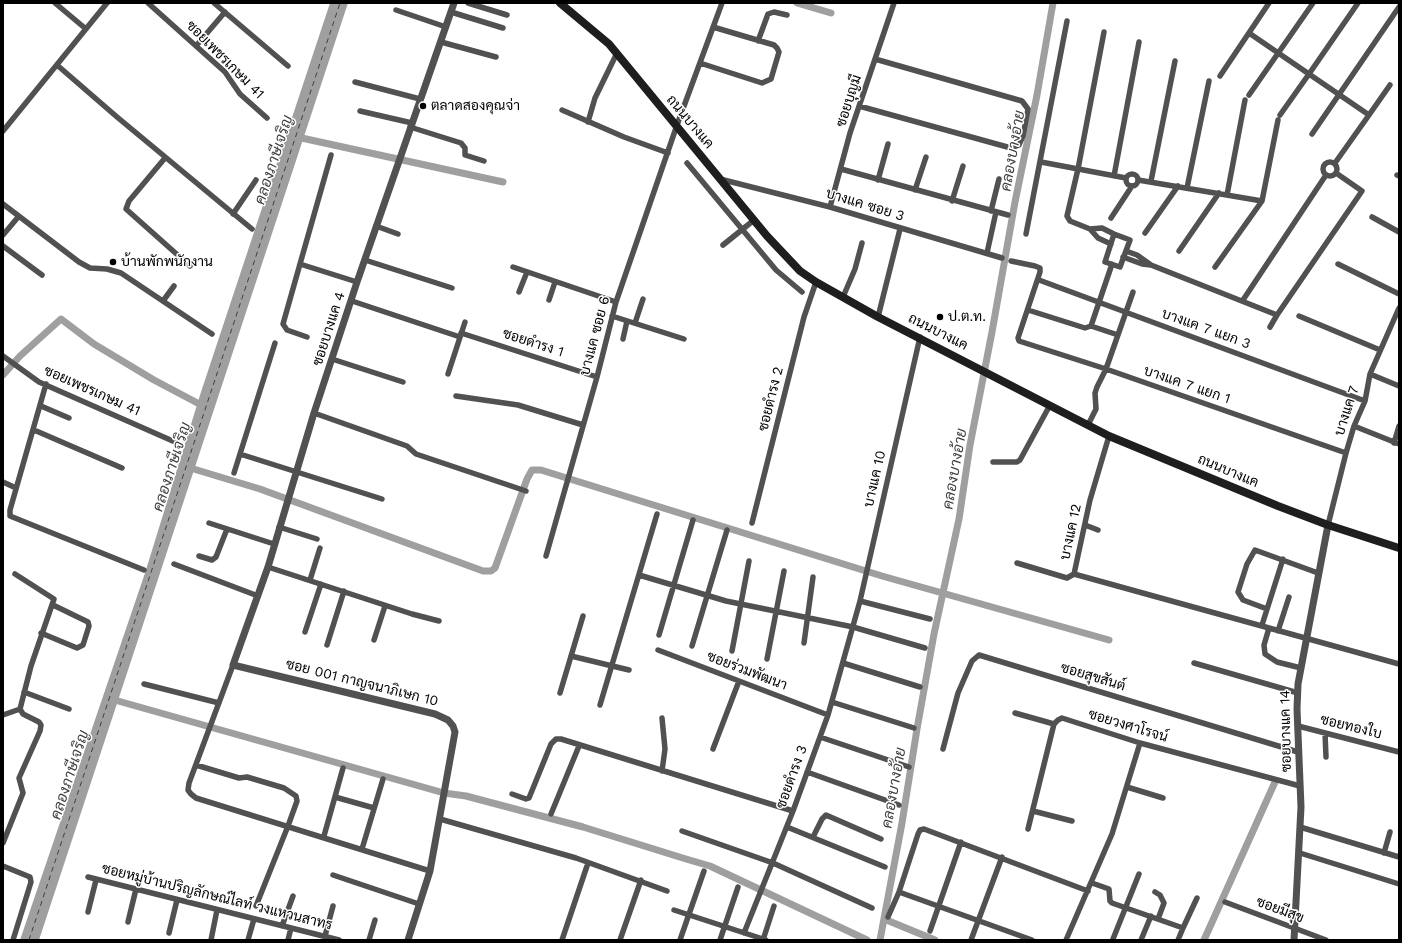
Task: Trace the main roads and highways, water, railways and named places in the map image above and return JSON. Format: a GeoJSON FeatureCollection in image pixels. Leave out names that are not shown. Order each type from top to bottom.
{"type":"FeatureCollection","features":[{"type":"Feature","properties":{"kind":"main road","name":"ถนนบางแค"},"geometry":{"type":"LineString","coordinates":[[560,3],[571,6],[617,53],[641,85],[677,125],[720,179],[786,257],[800,271],[816,282],[878,317],[920,337],[1109,436],[1136,446],[1229,487],[1328,525],[1399,548]]}},
{"type":"Feature","properties":{"kind":"waterway"},"geometry":{"type":"LineString","coordinates":[[797,3],[831,13]]}},
{"type":"Feature","properties":{"kind":"waterway","name":"คลองบางอ้าย"},"geometry":{"type":"LineString","coordinates":[[880,940],[902,823],[934,634],[959,519],[970,445],[1015,202],[1037,95],[1053,3]]}},
{"type":"Feature","properties":{"kind":"waterway","name":"คลองภาษีเจริญ"},"geometry":{"type":"LineString","coordinates":[[297,137],[503,182]]}},
{"type":"Feature","properties":{"kind":"waterway"},"geometry":{"type":"LineString","coordinates":[[3,375],[20,356],[61,319],[94,344],[154,380],[205,407]]}},
{"type":"Feature","properties":{"kind":"waterway","name":"คลองภาษีเจริญ"},"geometry":{"type":"LineString","coordinates":[[187,467],[260,489],[483,571],[491,571],[495,568],[527,479],[532,470],[541,470],[882,576],[1109,640]]}},
{"type":"Feature","properties":{"kind":"waterway"},"geometry":{"type":"LineString","coordinates":[[111,699],[444,793],[466,796],[583,827],[710,866],[867,940]]}},
{"type":"Feature","properties":{"kind":"waterway"},"geometry":{"type":"LineString","coordinates":[[1204,940],[1275,782]]}},
{"type":"Feature","properties":{"kind":"waterway"},"geometry":{"type":"LineString","coordinates":[[884,919],[935,940]]}},
{"type":"Feature","properties":{"kind":"place","name":"ตลาดสองคุณจ่า"},"geometry":{"type":"Point","coordinates":[423,106]}},
{"type":"Feature","properties":{"kind":"place","name":"บ้านพักพนักงาน"},"geometry":{"type":"Point","coordinates":[113,262]}},
{"type":"Feature","properties":{"kind":"place","name":"ป.ต.ท."},"geometry":{"type":"Point","coordinates":[940,317]}}]}
